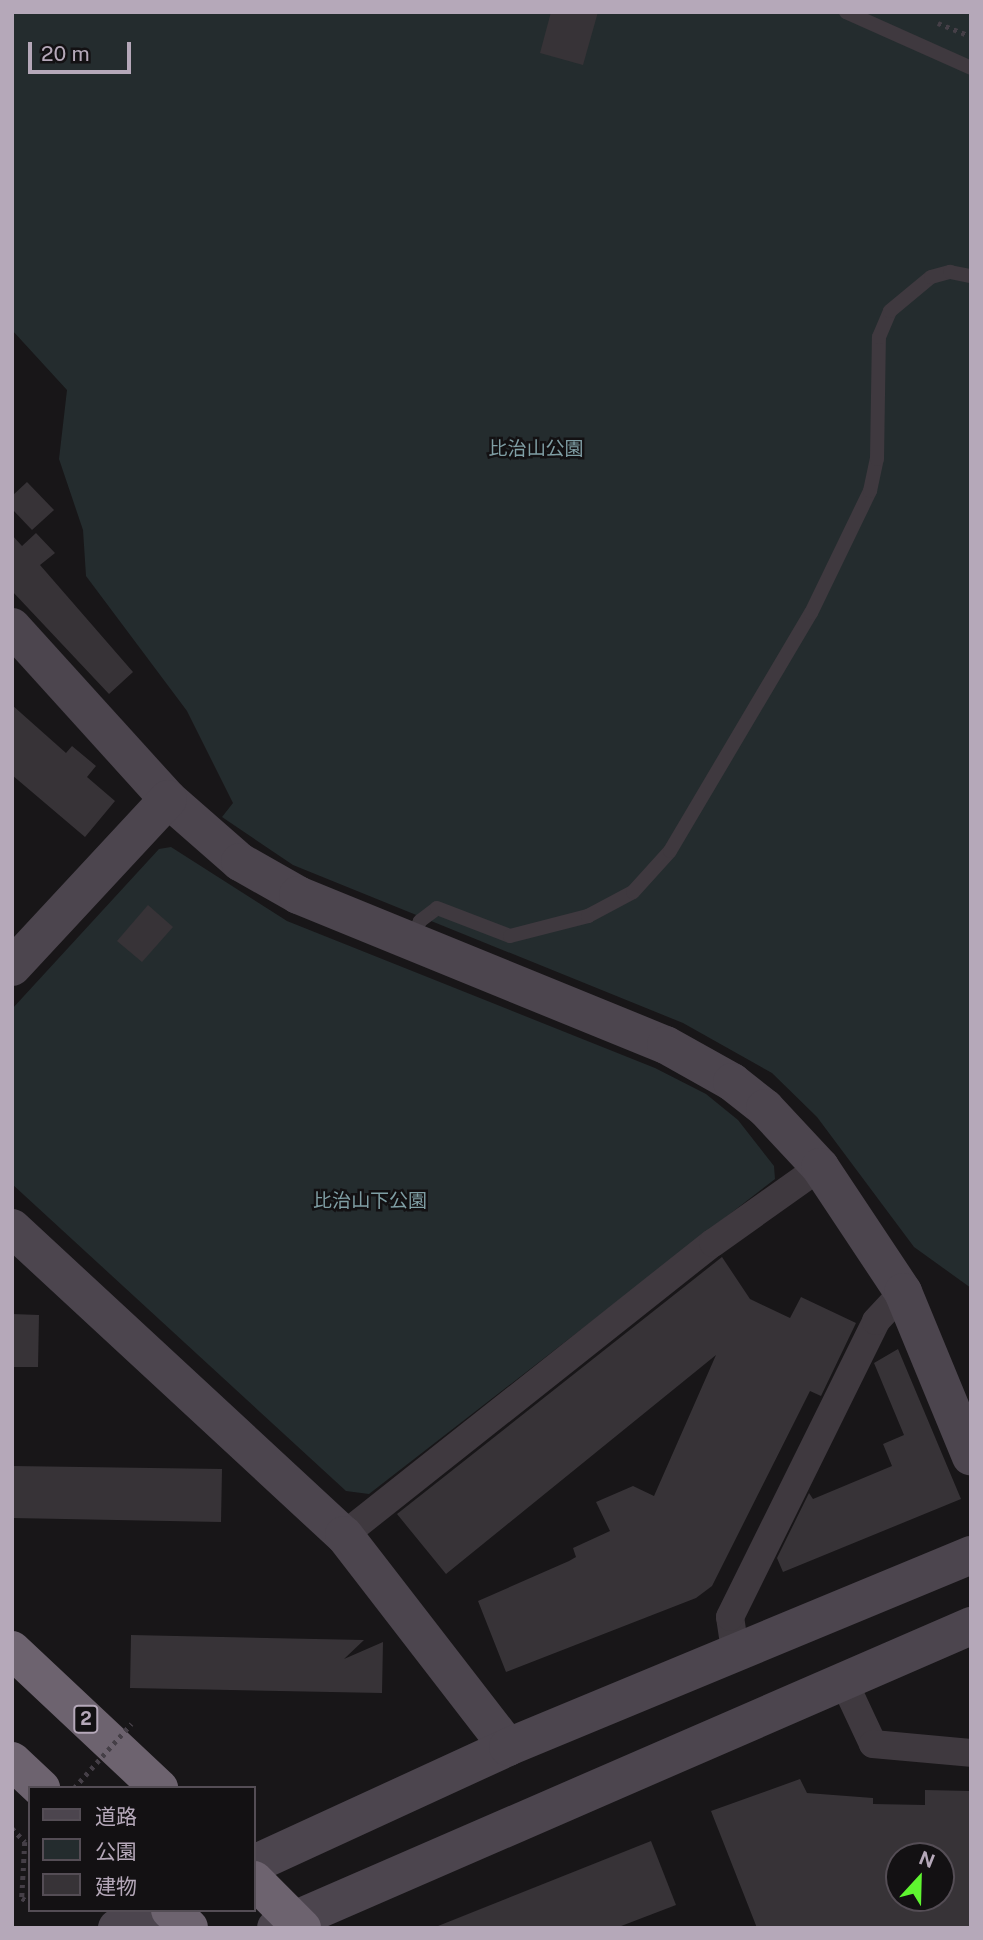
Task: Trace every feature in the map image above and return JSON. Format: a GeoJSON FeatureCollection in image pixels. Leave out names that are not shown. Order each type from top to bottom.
{"type":"FeatureCollection","features":[{"type":"Feature","properties":{"kind":"highway","name":"2"},"geometry":{"type":"LineString","coordinates":[[12,1650],[157,1786]]}},
{"type":"Feature","properties":{"kind":"highway"},"geometry":{"type":"LineString","coordinates":[[12,1761],[39,1786]]}},
{"type":"Feature","properties":{"kind":"highway"},"geometry":{"type":"LineString","coordinates":[[256,1882],[290,1925]]}},
{"type":"Feature","properties":{"kind":"highway"},"geometry":{"type":"LineString","coordinates":[[172,1912],[189,1928]]}},
{"type":"Feature","properties":{"kind":"street"},"geometry":{"type":"LineString","coordinates":[[12,628],[168,799],[240,862],[298,895],[410,943],[666,1045],[732,1082],[820,1167],[903,1292],[971,1457]]}},
{"type":"Feature","properties":{"kind":"street"},"geometry":{"type":"LineString","coordinates":[[12,967],[168,799]]}},
{"type":"Feature","properties":{"kind":"street"},"geometry":{"type":"LineString","coordinates":[[344,1535],[713,1243],[820,1167]]}},
{"type":"Feature","properties":{"kind":"street"},"geometry":{"type":"LineString","coordinates":[[12,1228],[344,1535],[508,1747]]}},
{"type":"Feature","properties":{"kind":"street"},"geometry":{"type":"LineString","coordinates":[[736,1657],[730,1617],[876,1321],[903,1292]]}},
{"type":"Feature","properties":{"kind":"street"},"geometry":{"type":"LineString","coordinates":[[256,1863],[508,1747],[736,1657],[971,1555]]}},
{"type":"Feature","properties":{"kind":"street"},"geometry":{"type":"LineString","coordinates":[[290,1925],[971,1626]]}},
{"type":"Feature","properties":{"kind":"street"},"geometry":{"type":"LineString","coordinates":[[844,1682],[873,1744],[971,1753]]}},
{"type":"Feature","properties":{"kind":"street"},"geometry":{"type":"LineString","coordinates":[[117,1928],[151,1912]]}},
{"type":"Feature","properties":{"kind":"lane"},"geometry":{"type":"LineString","coordinates":[[846,12],[971,68]]}},
{"type":"Feature","properties":{"kind":"lane"},"geometry":{"type":"LineString","coordinates":[[410,943],[420,921],[437,908],[510,936],[588,916],[633,892],[670,851],[829,581],[870,491],[877,459],[879,337],[890,311],[931,276],[950,272],[971,276]]}},
{"type":"Feature","properties":{"kind":"path"},"geometry":{"type":"LineString","coordinates":[[76,1786],[131,1724]]}},
{"type":"Feature","properties":{"kind":"path"},"geometry":{"type":"LineString","coordinates":[[12,1828],[25,1842]]}},
{"type":"Feature","properties":{"kind":"path"},"geometry":{"type":"LineString","coordinates":[[28,1839],[25,1842],[22,1898],[28,1902]]}},
{"type":"Feature","properties":{"kind":"green space","name":"比治山公園"},"geometry":{"type":"Polygon","coordinates":[[[12,12],[971,12],[971,1288],[914,1247],[817,1117],[772,1073],[683,1023],[293,865],[222,817],[233,803],[187,711],[86,576],[83,530],[59,459],[67,390],[12,330],[12,12]]]}},
{"type":"Feature","properties":{"kind":"green space","name":"比治山下公園"},"geometry":{"type":"Polygon","coordinates":[[[171,847],[287,921],[655,1068],[706,1094],[738,1120],[774,1166],[775,1179],[369,1494],[346,1491],[12,1184],[12,1009],[159,849],[171,847]]]}},
{"type":"Feature","properties":{"kind":"building"},"geometry":{"type":"Polygon","coordinates":[[[551,12],[598,12],[583,65],[540,53],[551,12]]]}},
{"type":"Feature","properties":{"kind":"building"},"geometry":{"type":"Polygon","coordinates":[[[27,482],[54,510],[32,530],[12,509],[12,496],[27,482]]]}},
{"type":"Feature","properties":{"kind":"building"},"geometry":{"type":"Polygon","coordinates":[[[36,533],[55,553],[40,565],[133,672],[109,694],[12,591],[12,535],[22,546],[36,533]]]}},
{"type":"Feature","properties":{"kind":"building"},"geometry":{"type":"Polygon","coordinates":[[[12,705],[66,753],[72,746],[96,766],[87,777],[115,801],[85,837],[12,775],[12,705]]]}},
{"type":"Feature","properties":{"kind":"building"},"geometry":{"type":"Polygon","coordinates":[[[148,905],[173,927],[142,962],[117,941],[148,905]]]}},
{"type":"Feature","properties":{"kind":"building"},"geometry":{"type":"Polygon","coordinates":[[[722,1257],[750,1299],[790,1318],[801,1297],[856,1323],[821,1396],[810,1391],[712,1586],[696,1598],[506,1672],[478,1601],[569,1561],[576,1557],[573,1548],[610,1531],[596,1502],[633,1486],[654,1496],[716,1355],[446,1574],[397,1514],[722,1257]]]}},
{"type":"Feature","properties":{"kind":"building"},"geometry":{"type":"Polygon","coordinates":[[[12,1314],[39,1315],[38,1367],[12,1367],[12,1314]]]}},
{"type":"Feature","properties":{"kind":"building"},"geometry":{"type":"Polygon","coordinates":[[[898,1349],[961,1499],[783,1572],[777,1558],[809,1493],[813,1499],[892,1466],[883,1444],[904,1435],[874,1363],[898,1349]]]}},
{"type":"Feature","properties":{"kind":"building"},"geometry":{"type":"Polygon","coordinates":[[[12,1466],[222,1469],[221,1522],[12,1518],[12,1466]]]}},
{"type":"Feature","properties":{"kind":"building"},"geometry":{"type":"Polygon","coordinates":[[[131,1635],[364,1640],[344,1659],[383,1642],[382,1693],[130,1688],[131,1635]]]}},
{"type":"Feature","properties":{"kind":"building"},"geometry":{"type":"Polygon","coordinates":[[[800,1779],[807,1793],[873,1798],[873,1804],[925,1805],[925,1790],[971,1791],[971,1928],[757,1928],[711,1811],[800,1779]]]}},
{"type":"Feature","properties":{"kind":"building"},"geometry":{"type":"Polygon","coordinates":[[[651,1841],[676,1905],[616,1928],[433,1928],[651,1841]]]}}]}
